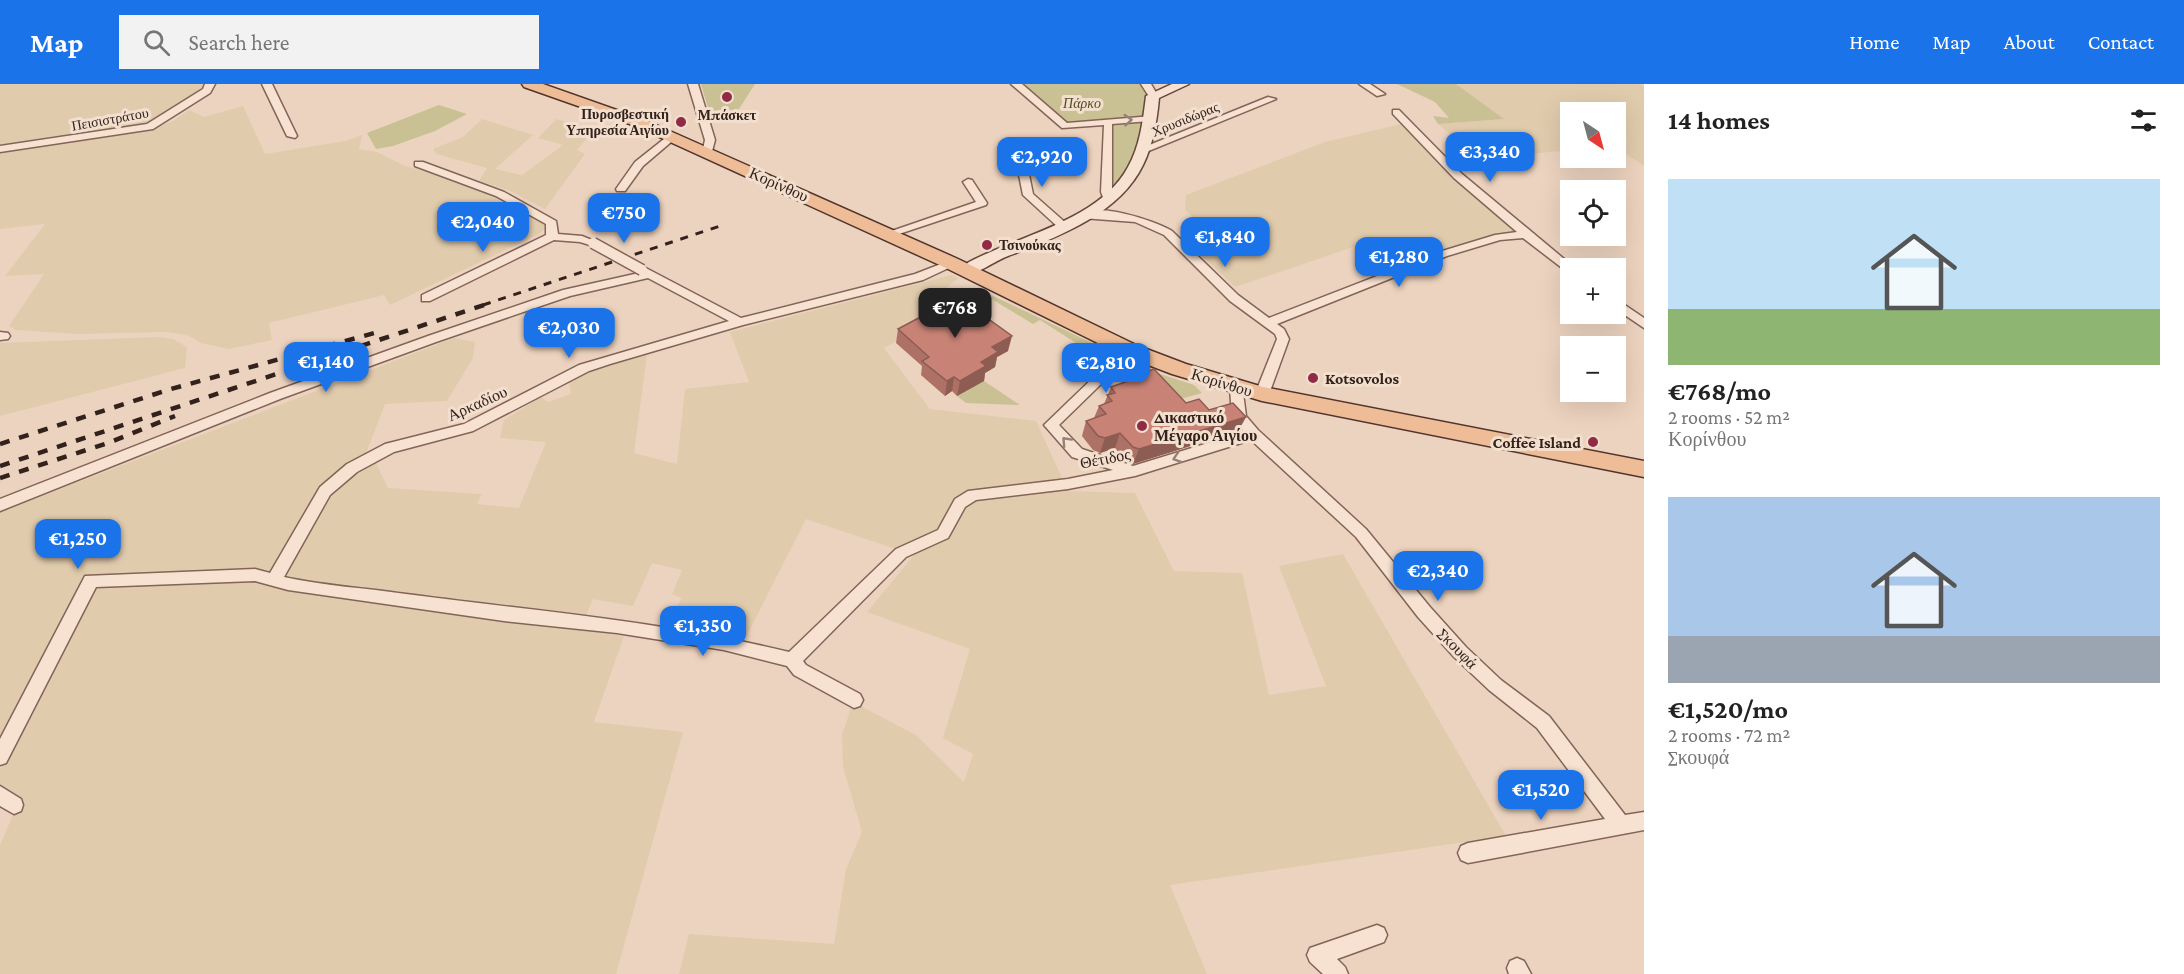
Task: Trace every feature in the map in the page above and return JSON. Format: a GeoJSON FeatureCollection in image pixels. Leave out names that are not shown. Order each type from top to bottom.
{"type":"FeatureCollection","features":[{"type":"Feature","properties":{"kind":"main road","name":"Κορίνθου"},"geometry":{"type":"LineString","coordinates":[[529,84],[603,108],[672,137],[959,266],[1129,350],[1237,388],[1644,469]]}},
{"type":"Feature","properties":{"kind":"main road"},"geometry":{"type":"LineString","coordinates":[[959,266],[1063,226],[1108,198],[1133,172],[1142,150],[1154,90],[1183,84]]}},
{"type":"Feature","properties":{"kind":"street","name":"Πεισιστράτου"},"geometry":{"type":"LineString","coordinates":[[0,149],[150,127],[207,91],[210,84]]}},
{"type":"Feature","properties":{"kind":"street"},"geometry":{"type":"LineString","coordinates":[[267,84],[292,136]]}},
{"type":"Feature","properties":{"kind":"street"},"geometry":{"type":"LineString","coordinates":[[693,84],[710,140],[707,153]]}},
{"type":"Feature","properties":{"kind":"street"},"geometry":{"type":"LineString","coordinates":[[1016,84],[1065,126],[1150,118]]}},
{"type":"Feature","properties":{"kind":"street"},"geometry":{"type":"LineString","coordinates":[[1364,84],[1380,94]]}},
{"type":"Feature","properties":{"kind":"street","name":"Χρυσιδώρας"},"geometry":{"type":"LineString","coordinates":[[1142,150],[1271,99]]}},
{"type":"Feature","properties":{"kind":"street"},"geometry":{"type":"LineString","coordinates":[[1396,112],[1458,176],[1560,261]]}},
{"type":"Feature","properties":{"kind":"street"},"geometry":{"type":"LineString","coordinates":[[1108,126],[1106,192],[1108,198]]}},
{"type":"Feature","properties":{"kind":"street"},"geometry":{"type":"LineString","coordinates":[[621,189],[639,164],[672,137]]}},
{"type":"Feature","properties":{"kind":"street"},"geometry":{"type":"LineString","coordinates":[[1019,150],[1028,195],[1063,226]]}},
{"type":"Feature","properties":{"kind":"street"},"geometry":{"type":"LineString","coordinates":[[419,165],[500,194],[552,223],[552,237]]}},
{"type":"Feature","properties":{"kind":"street"},"geometry":{"type":"LineString","coordinates":[[889,234],[982,203],[968,182]]}},
{"type":"Feature","properties":{"kind":"street"},"geometry":{"type":"LineString","coordinates":[[1082,215],[1128,216],[1160,227],[1234,298],[1280,332],[1283,339],[1262,394]]}},
{"type":"Feature","properties":{"kind":"street"},"geometry":{"type":"LineString","coordinates":[[1268,323],[1443,254],[1499,237],[1525,234]]}},
{"type":"Feature","properties":{"kind":"street"},"geometry":{"type":"LineString","coordinates":[[426,298],[552,237],[582,239],[740,322]]}},
{"type":"Feature","properties":{"kind":"street","name":"Αρκαδίου"},"geometry":{"type":"LineString","coordinates":[[274,579],[325,491],[352,468],[372,456],[408,443],[468,428],[584,369],[605,361],[740,322],[959,266]]}},
{"type":"Feature","properties":{"kind":"street"},"geometry":{"type":"LineString","coordinates":[[0,505],[275,396],[471,325],[567,293],[646,272]]}},
{"type":"Feature","properties":{"kind":"street"},"geometry":{"type":"LineString","coordinates":[[1626,310],[1644,324]]}},
{"type":"Feature","properties":{"kind":"street"},"geometry":{"type":"LineString","coordinates":[[1129,350],[1051,425],[1077,453],[1117,468],[1135,471]]}},
{"type":"Feature","properties":{"kind":"street","name":"Σκουφά"},"geometry":{"type":"LineString","coordinates":[[1237,388],[1239,417],[1253,434],[1361,533],[1424,612],[1460,652],[1495,685],[1543,722],[1620,824]]}},
{"type":"Feature","properties":{"kind":"street","name":"Θέτιδος"},"geometry":{"type":"LineString","coordinates":[[792,660],[901,553],[943,534],[964,499],[973,495],[1068,484],[1135,471],[1253,434]]}},
{"type":"Feature","properties":{"kind":"street"},"geometry":{"type":"LineString","coordinates":[[0,757],[91,581],[255,575],[288,584],[504,614],[617,626],[724,643],[792,660],[800,670],[854,700]]}},
{"type":"Feature","properties":{"kind":"street"},"geometry":{"type":"LineString","coordinates":[[1468,853],[1644,821]]}},
{"type":"Feature","properties":{"kind":"street"},"geometry":{"type":"LineString","coordinates":[[1338,974],[1317,955],[1377,934]]}},
{"type":"Feature","properties":{"kind":"shaded area"},"geometry":{"type":"Polygon","coordinates":[[[0,84],[205,84],[203,90],[150,126],[0,148],[0,84]]]}},
{"type":"Feature","properties":{"kind":"shaded area"},"geometry":{"type":"Polygon","coordinates":[[[1456,84],[1640,84],[1644,87],[1644,166],[1626,154],[1626,102],[1560,102],[1560,151],[1479,159],[1438,124],[1503,119],[1456,84]]]}},
{"type":"Feature","properties":{"kind":"shaded area"},"geometry":{"type":"Polygon","coordinates":[[[243,106],[265,154],[345,141],[362,135],[359,149],[377,152],[403,165],[498,197],[546,223],[547,227],[539,234],[390,305],[384,295],[269,323],[272,340],[229,349],[201,343],[187,335],[165,332],[78,334],[16,330],[9,326],[44,274],[5,276],[45,224],[0,229],[0,151],[144,132],[173,121],[189,110],[204,117],[243,106]]]}},
{"type":"Feature","properties":{"kind":"shaded area"},"geometry":{"type":"Polygon","coordinates":[[[482,119],[533,135],[495,169],[522,175],[563,145],[538,138],[556,119],[594,129],[577,150],[585,154],[545,209],[508,190],[479,181],[487,168],[436,154],[433,149],[463,137],[482,119]]]}},
{"type":"Feature","properties":{"kind":"shaded area"},"geometry":{"type":"Polygon","coordinates":[[[1401,124],[1449,173],[1517,230],[1494,235],[1412,264],[1377,239],[1235,287],[1193,247],[1213,235],[1185,210],[1186,195],[1325,142],[1401,124]]]}},
{"type":"Feature","properties":{"kind":"shaded area"},"geometry":{"type":"Polygon","coordinates":[[[952,275],[958,278],[933,300],[953,310],[884,348],[930,409],[1036,421],[1068,491],[1135,493],[1174,571],[1242,573],[1269,695],[1326,686],[1279,566],[1343,554],[1506,836],[1170,885],[1207,974],[679,974],[689,934],[834,944],[846,869],[862,832],[843,767],[842,735],[853,702],[916,735],[964,782],[973,754],[943,738],[970,649],[867,612],[914,555],[806,519],[743,643],[666,628],[682,598],[672,594],[682,570],[652,563],[633,606],[593,599],[585,618],[290,580],[285,573],[284,565],[332,496],[347,481],[376,463],[388,488],[482,494],[477,504],[519,508],[546,442],[500,438],[504,420],[541,397],[548,402],[571,394],[569,380],[588,370],[643,352],[647,354],[634,453],[677,464],[685,389],[749,382],[730,332],[952,275]]]}},
{"type":"Feature","properties":{"kind":"shaded area"},"geometry":{"type":"Polygon","coordinates":[[[159,337],[173,339],[187,347],[185,368],[0,416],[0,343],[159,337]]]}},
{"type":"Feature","properties":{"kind":"shaded area"},"geometry":{"type":"Polygon","coordinates":[[[454,338],[475,342],[473,358],[447,401],[385,404],[365,456],[346,469],[275,572],[86,579],[0,746],[0,512],[454,338]]]}},
{"type":"Feature","properties":{"kind":"shaded area"},"geometry":{"type":"Polygon","coordinates":[[[256,582],[311,593],[624,636],[594,722],[683,732],[616,974],[0,974],[0,845],[19,801],[0,785],[0,770],[91,593],[104,585],[256,582]]]}},
{"type":"Feature","properties":{"kind":"green space"},"geometry":{"type":"Polygon","coordinates":[[[701,84],[755,84],[739,109],[711,118],[701,84]]]}},
{"type":"Feature","properties":{"kind":"green space","name":"Πάρκο"},"geometry":{"type":"Polygon","coordinates":[[[1021,84],[1141,84],[1148,94],[1145,116],[1065,124],[1021,84]]]}},
{"type":"Feature","properties":{"kind":"green space"},"geometry":{"type":"Polygon","coordinates":[[[1397,84],[1456,84],[1504,119],[1438,124],[1433,116],[1449,118],[1435,102],[1397,84]]]}},
{"type":"Feature","properties":{"kind":"green space"},"geometry":{"type":"Polygon","coordinates":[[[439,105],[467,114],[435,131],[393,146],[376,149],[367,133],[439,105]]]}},
{"type":"Feature","properties":{"kind":"green space"},"geometry":{"type":"Polygon","coordinates":[[[1143,121],[1128,165],[1111,187],[1111,125],[1143,121]]]}},
{"type":"Feature","properties":{"kind":"green space"},"geometry":{"type":"Polygon","coordinates":[[[989,294],[1111,352],[1097,365],[1089,360],[1095,355],[1040,320],[1033,324],[990,298],[959,314],[956,312],[989,294]]]}},
{"type":"Feature","properties":{"kind":"green space"},"geometry":{"type":"Polygon","coordinates":[[[1151,371],[1194,385],[1202,393],[1177,400],[1151,371]]]}},
{"type":"Feature","properties":{"kind":"green space"},"geometry":{"type":"Polygon","coordinates":[[[984,381],[1020,405],[966,403],[957,396],[984,381]]]}},
{"type":"Feature","properties":{"kind":"building"},"geometry":{"type":"Polygon","coordinates":[[[958,297],[1012,336],[992,347],[998,352],[981,362],[986,366],[960,381],[954,377],[947,381],[922,361],[929,357],[898,329],[958,297]]]}},
{"type":"Feature","properties":{"kind":"building","name":"Δικαστικό Μέγαρο Αιγίου"},"geometry":{"type":"Polygon","coordinates":[[[1154,369],[1186,403],[1199,399],[1209,410],[1233,403],[1246,417],[1139,449],[1133,447],[1120,433],[1105,438],[1098,436],[1086,421],[1106,414],[1099,406],[1112,401],[1107,395],[1115,393],[1111,387],[1131,380],[1129,377],[1154,369]]]}},
{"type":"Feature","properties":{"kind":"railway"},"geometry":{"type":"LineString","coordinates":[[483,305],[720,226]]}},
{"type":"Feature","properties":{"kind":"railway"},"geometry":{"type":"LineString","coordinates":[[0,466],[487,304]]}},
{"type":"Feature","properties":{"kind":"railway"},"geometry":{"type":"LineString","coordinates":[[0,444],[171,389],[378,332]]}},
{"type":"Feature","properties":{"kind":"railway"},"geometry":{"type":"LineString","coordinates":[[0,478],[108,443],[175,416]]}},
{"type":"Feature","properties":{"kind":"place","name":"Μπάσκετ"},"geometry":{"type":"Point","coordinates":[727,97]}},
{"type":"Feature","properties":{"kind":"place","name":"Πυροσβεστική Υπηρεσία Αιγίου"},"geometry":{"type":"Point","coordinates":[681,122]}},
{"type":"Feature","properties":{"kind":"place","name":"Τσινούκας"},"geometry":{"type":"Point","coordinates":[987,245]}},
{"type":"Feature","properties":{"kind":"place","name":"Kotsovolos"},"geometry":{"type":"Point","coordinates":[1313,378]}},
{"type":"Feature","properties":{"kind":"place","name":"Δικαστικό Μέγαρο Αιγίου"},"geometry":{"type":"Point","coordinates":[1142,426]}},
{"type":"Feature","properties":{"kind":"place","name":"Coffee Island"},"geometry":{"type":"Point","coordinates":[1593,442]}}]}
